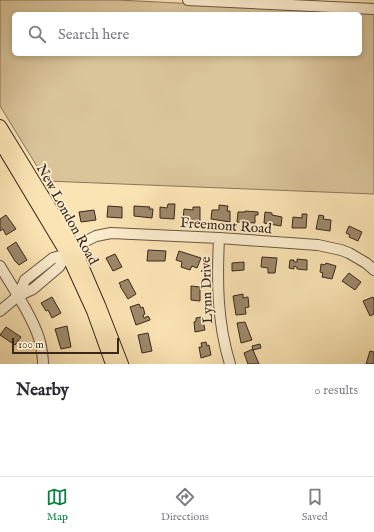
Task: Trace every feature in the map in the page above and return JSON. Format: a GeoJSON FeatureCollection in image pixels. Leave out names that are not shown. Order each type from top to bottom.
{"type":"FeatureCollection","features":[{"type":"Feature","properties":{"kind":"main road","name":"New London Road"},"geometry":{"type":"LineString","coordinates":[[0,126],[99,305],[122,364]]}},
{"type":"Feature","properties":{"kind":"main road","name":"New London Road"},"geometry":{"type":"LineString","coordinates":[[0,142],[70,251],[112,364]]}},
{"type":"Feature","properties":{"kind":"street"},"geometry":{"type":"LineString","coordinates":[[188,0],[374,9]]}},
{"type":"Feature","properties":{"kind":"street","name":"Freemont Road"},"geometry":{"type":"LineString","coordinates":[[70,251],[96,236],[111,233],[219,238],[330,247],[341,250],[358,258],[374,270]]}},
{"type":"Feature","properties":{"kind":"street","name":"Lynn Drive"},"geometry":{"type":"LineString","coordinates":[[219,238],[217,276],[218,305],[222,332],[230,364]]}},
{"type":"Feature","properties":{"kind":"street"},"geometry":{"type":"LineString","coordinates":[[0,310],[18,296],[33,289],[59,267],[70,251]]}},
{"type":"Feature","properties":{"kind":"street"},"geometry":{"type":"LineString","coordinates":[[0,266],[18,296],[38,336],[41,345],[43,364]]}},
{"type":"Feature","properties":{"kind":"shaded area"},"geometry":{"type":"Polygon","coordinates":[[[0,0],[118,0],[354,12],[12,12],[12,56],[362,56],[362,12],[374,13],[374,194],[46,181],[0,106],[0,0]]]}},
{"type":"Feature","properties":{"kind":"building"},"geometry":{"type":"Polygon","coordinates":[[[168,204],[175,204],[174,219],[160,218],[160,207],[167,208],[168,204]]]}},
{"type":"Feature","properties":{"kind":"building"},"geometry":{"type":"Polygon","coordinates":[[[219,205],[228,206],[227,211],[230,211],[230,222],[211,219],[212,210],[219,210],[219,205]]]}},
{"type":"Feature","properties":{"kind":"building"},"geometry":{"type":"Polygon","coordinates":[[[108,206],[122,207],[122,218],[107,217],[108,206]]]}},
{"type":"Feature","properties":{"kind":"building"},"geometry":{"type":"Polygon","coordinates":[[[134,206],[150,207],[149,209],[153,209],[152,218],[134,216],[134,206]]]}},
{"type":"Feature","properties":{"kind":"building"},"geometry":{"type":"Polygon","coordinates":[[[193,207],[200,207],[200,222],[183,220],[184,209],[193,210],[193,207]]]}},
{"type":"Feature","properties":{"kind":"building"},"geometry":{"type":"Polygon","coordinates":[[[94,210],[96,220],[81,222],[79,212],[94,210]]]}},
{"type":"Feature","properties":{"kind":"building"},"geometry":{"type":"Polygon","coordinates":[[[238,212],[258,212],[258,215],[255,215],[255,223],[237,222],[238,212]]]}},
{"type":"Feature","properties":{"kind":"building"},"geometry":{"type":"Polygon","coordinates":[[[265,212],[282,217],[281,226],[264,223],[265,212]]]}},
{"type":"Feature","properties":{"kind":"building"},"geometry":{"type":"Polygon","coordinates":[[[302,214],[307,214],[306,228],[292,228],[293,217],[302,218],[302,214]]]}},
{"type":"Feature","properties":{"kind":"building"},"geometry":{"type":"Polygon","coordinates":[[[6,215],[16,229],[6,235],[3,229],[0,231],[0,219],[6,215]]]}},
{"type":"Feature","properties":{"kind":"building"},"geometry":{"type":"Polygon","coordinates":[[[319,215],[324,216],[323,219],[331,220],[330,231],[316,229],[319,215]]]}},
{"type":"Feature","properties":{"kind":"building"},"geometry":{"type":"Polygon","coordinates":[[[349,226],[362,232],[358,241],[349,237],[350,235],[346,233],[349,226]]]}},
{"type":"Feature","properties":{"kind":"building"},"geometry":{"type":"Polygon","coordinates":[[[16,242],[27,260],[19,265],[7,248],[16,242]]]}},
{"type":"Feature","properties":{"kind":"building"},"geometry":{"type":"Polygon","coordinates":[[[148,250],[166,251],[165,261],[147,261],[148,250]]]}},
{"type":"Feature","properties":{"kind":"building"},"geometry":{"type":"Polygon","coordinates":[[[179,251],[201,258],[197,268],[192,266],[190,270],[181,267],[182,262],[176,260],[179,251]]]}},
{"type":"Feature","properties":{"kind":"building"},"geometry":{"type":"Polygon","coordinates":[[[115,254],[122,267],[113,271],[106,258],[115,254]]]}},
{"type":"Feature","properties":{"kind":"building"},"geometry":{"type":"Polygon","coordinates":[[[262,257],[277,258],[275,273],[268,273],[268,268],[261,267],[262,257]]]}},
{"type":"Feature","properties":{"kind":"building"},"geometry":{"type":"Polygon","coordinates":[[[297,259],[307,260],[307,270],[297,269],[297,267],[294,266],[294,269],[289,268],[290,260],[297,262],[297,259]]]}},
{"type":"Feature","properties":{"kind":"building"},"geometry":{"type":"Polygon","coordinates":[[[244,262],[244,270],[232,271],[232,263],[244,262]]]}},
{"type":"Feature","properties":{"kind":"building"},"geometry":{"type":"Polygon","coordinates":[[[326,263],[336,266],[332,279],[322,277],[323,273],[320,272],[321,264],[325,265],[326,263]]]}},
{"type":"Feature","properties":{"kind":"building"},"geometry":{"type":"Polygon","coordinates":[[[349,273],[361,282],[355,290],[342,281],[349,273]]]}},
{"type":"Feature","properties":{"kind":"building"},"geometry":{"type":"Polygon","coordinates":[[[128,279],[136,294],[128,299],[119,283],[128,279]]]}},
{"type":"Feature","properties":{"kind":"building"},"geometry":{"type":"Polygon","coordinates":[[[191,286],[200,287],[200,301],[191,300],[191,286]]]}},
{"type":"Feature","properties":{"kind":"building"},"geometry":{"type":"Polygon","coordinates":[[[243,294],[243,298],[248,297],[249,307],[245,308],[246,314],[236,315],[233,296],[243,294]]]}},
{"type":"Feature","properties":{"kind":"building"},"geometry":{"type":"Polygon","coordinates":[[[52,297],[61,313],[52,318],[48,310],[46,311],[41,303],[52,297]]]}},
{"type":"Feature","properties":{"kind":"building"},"geometry":{"type":"Polygon","coordinates":[[[373,297],[374,314],[370,316],[363,301],[373,297]]]}},
{"type":"Feature","properties":{"kind":"building"},"geometry":{"type":"Polygon","coordinates":[[[139,304],[141,308],[143,307],[145,314],[143,315],[144,318],[148,316],[150,320],[136,325],[130,307],[139,304]]]}},
{"type":"Feature","properties":{"kind":"building"},"geometry":{"type":"Polygon","coordinates":[[[201,317],[205,330],[195,332],[194,322],[196,321],[196,318],[201,317]]]}},
{"type":"Feature","properties":{"kind":"building"},"geometry":{"type":"Polygon","coordinates":[[[245,322],[252,340],[241,343],[237,323],[245,322]]]}},
{"type":"Feature","properties":{"kind":"building"},"geometry":{"type":"Polygon","coordinates":[[[67,326],[71,347],[61,349],[55,329],[67,326]]]}},
{"type":"Feature","properties":{"kind":"building"},"geometry":{"type":"Polygon","coordinates":[[[6,327],[21,337],[15,345],[0,335],[6,327]]]}},
{"type":"Feature","properties":{"kind":"building"},"geometry":{"type":"Polygon","coordinates":[[[148,333],[152,351],[142,353],[138,335],[148,333]]]}},
{"type":"Feature","properties":{"kind":"building"},"geometry":{"type":"Polygon","coordinates":[[[206,342],[207,346],[209,345],[211,355],[201,358],[199,347],[202,347],[201,343],[206,342]]]}},
{"type":"Feature","properties":{"kind":"building"},"geometry":{"type":"Polygon","coordinates":[[[260,344],[261,348],[253,350],[252,346],[260,344]]]}},
{"type":"Feature","properties":{"kind":"building"},"geometry":{"type":"Polygon","coordinates":[[[253,349],[259,364],[248,364],[244,353],[253,349]]]}},
{"type":"Feature","properties":{"kind":"building"},"geometry":{"type":"Polygon","coordinates":[[[370,351],[374,352],[374,364],[366,364],[370,351]]]}}]}
